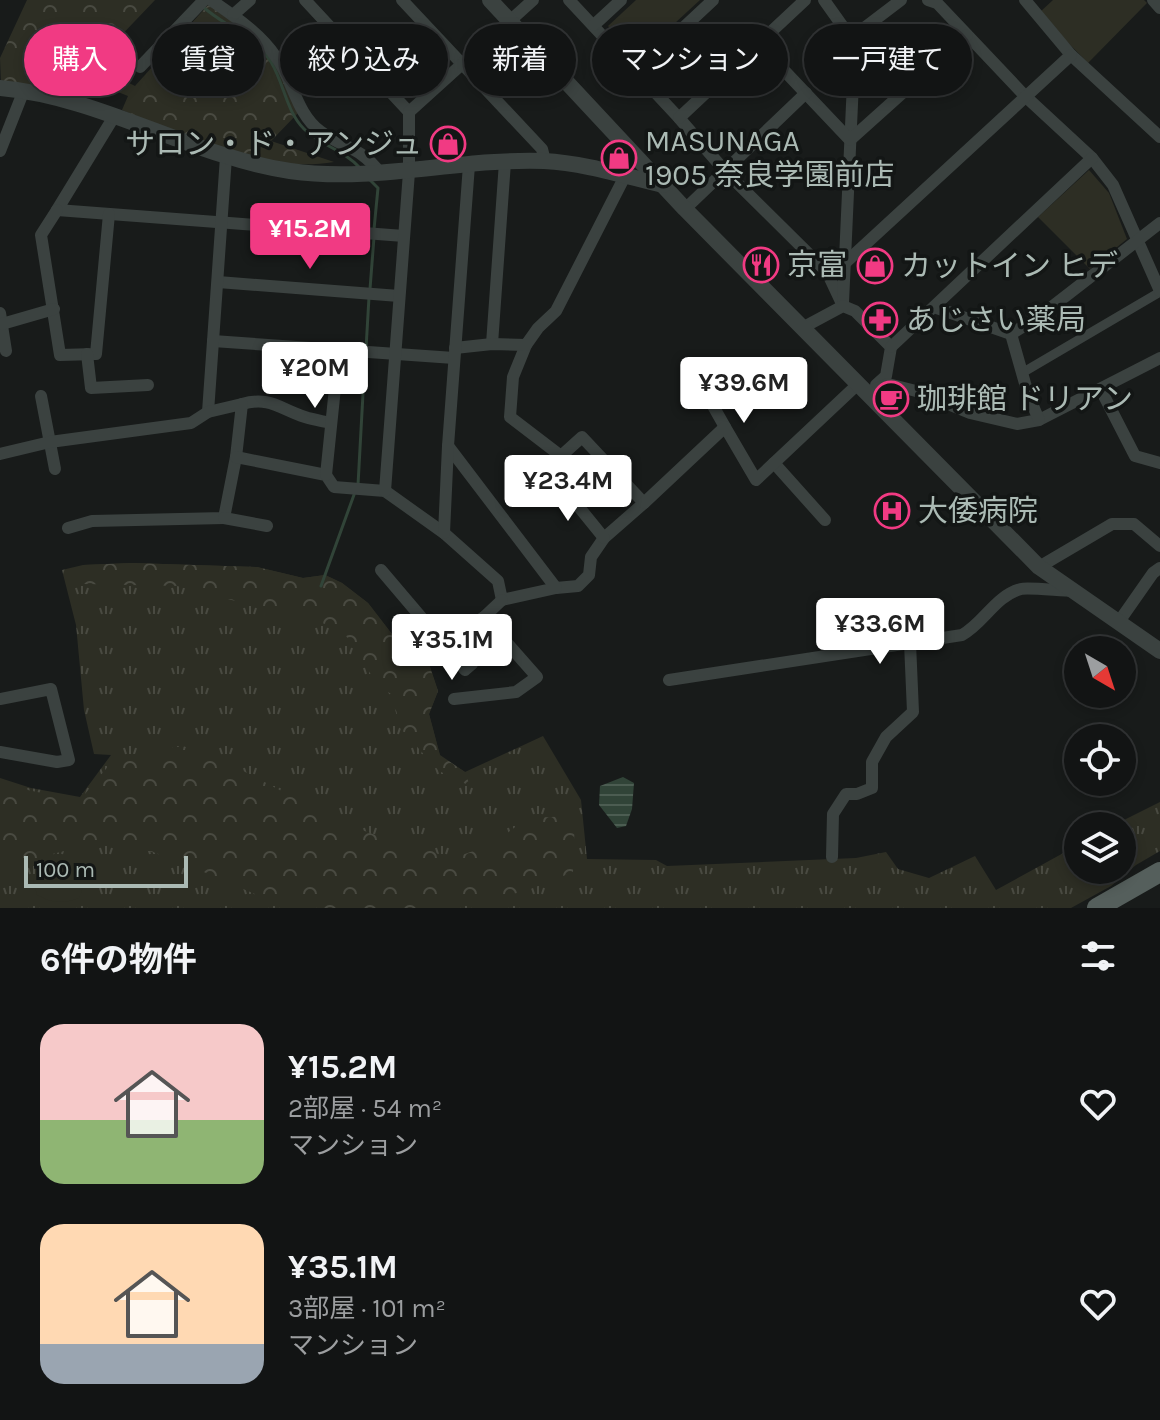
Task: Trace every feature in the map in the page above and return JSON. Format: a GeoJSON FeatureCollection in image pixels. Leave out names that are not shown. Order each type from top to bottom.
{"type":"FeatureCollection","features":[{"type":"Feature","properties":{"kind":"main road"},"geometry":{"type":"LineString","coordinates":[[1097,908],[1160,870]]}},
{"type":"Feature","properties":{"kind":"main road"},"geometry":{"type":"LineString","coordinates":[[1117,908],[1160,885]]}},
{"type":"Feature","properties":{"kind":"street"},"geometry":{"type":"LineString","coordinates":[[233,15],[250,0]]}},
{"type":"Feature","properties":{"kind":"street"},"geometry":{"type":"LineString","coordinates":[[305,0],[409,112],[409,172],[385,491]]}},
{"type":"Feature","properties":{"kind":"street"},"geometry":{"type":"LineString","coordinates":[[402,0],[542,149],[545,161]]}},
{"type":"Feature","properties":{"kind":"street"},"geometry":{"type":"LineString","coordinates":[[490,0],[685,209],[1039,567],[1160,651]]}},
{"type":"Feature","properties":{"kind":"street"},"geometry":{"type":"LineString","coordinates":[[409,112],[533,0]]}},
{"type":"Feature","properties":{"kind":"street"},"geometry":{"type":"LineString","coordinates":[[569,0],[593,24]]}},
{"type":"Feature","properties":{"kind":"street"},"geometry":{"type":"LineString","coordinates":[[595,24],[621,0]]}},
{"type":"Feature","properties":{"kind":"street"},"geometry":{"type":"LineString","coordinates":[[687,24],[713,0]]}},
{"type":"Feature","properties":{"kind":"street"},"geometry":{"type":"LineString","coordinates":[[780,24],[805,0]]}},
{"type":"Feature","properties":{"kind":"street"},"geometry":{"type":"LineString","coordinates":[[824,0],[841,24]]}},
{"type":"Feature","properties":{"kind":"street"},"geometry":{"type":"LineString","coordinates":[[869,24],[901,0]]}},
{"type":"Feature","properties":{"kind":"street"},"geometry":{"type":"LineString","coordinates":[[928,0],[937,3],[957,24]]}},
{"type":"Feature","properties":{"kind":"street"},"geometry":{"type":"LineString","coordinates":[[1025,0],[1071,55],[1160,135]]}},
{"type":"Feature","properties":{"kind":"street"},"geometry":{"type":"LineString","coordinates":[[1035,11],[1047,0]]}},
{"type":"Feature","properties":{"kind":"street"},"geometry":{"type":"LineString","coordinates":[[140,67],[203,2],[233,15],[257,35],[277,58],[301,109],[319,131],[369,158],[380,173]]}},
{"type":"Feature","properties":{"kind":"street"},"geometry":{"type":"LineString","coordinates":[[972,40],[1025,96],[1092,158],[1113,185],[1138,243],[1156,273],[1160,292],[1022,373]]}},
{"type":"Feature","properties":{"kind":"street"},"geometry":{"type":"LineString","coordinates":[[845,263],[1071,55]]}},
{"type":"Feature","properties":{"kind":"street"},"geometry":{"type":"LineString","coordinates":[[788,74],[804,91]]}},
{"type":"Feature","properties":{"kind":"street"},"geometry":{"type":"LineString","coordinates":[[0,88],[24,90],[0,151]]}},
{"type":"Feature","properties":{"kind":"street"},"geometry":{"type":"LineString","coordinates":[[685,209],[804,95]]}},
{"type":"Feature","properties":{"kind":"street"},"geometry":{"type":"LineString","coordinates":[[46,96],[115,115],[226,157],[290,171],[361,175],[545,161],[665,186]]}},
{"type":"Feature","properties":{"kind":"street"},"geometry":{"type":"LineString","coordinates":[[659,96],[725,171],[827,272],[843,306],[855,311],[891,347]]}},
{"type":"Feature","properties":{"kind":"street"},"geometry":{"type":"LineString","coordinates":[[679,118],[703,96]]}},
{"type":"Feature","properties":{"kind":"street"},"geometry":{"type":"LineString","coordinates":[[809,96],[850,140]]}},
{"type":"Feature","properties":{"kind":"street"},"geometry":{"type":"LineString","coordinates":[[843,306],[852,96]]}},
{"type":"Feature","properties":{"kind":"street"},"geometry":{"type":"LineString","coordinates":[[850,140],[899,96]]}},
{"type":"Feature","properties":{"kind":"street"},"geometry":{"type":"LineString","coordinates":[[109,214],[96,354],[60,355],[41,235],[115,115]]}},
{"type":"Feature","properties":{"kind":"street"},"geometry":{"type":"LineString","coordinates":[[208,412],[226,157]]}},
{"type":"Feature","properties":{"kind":"street"},"geometry":{"type":"LineString","coordinates":[[708,397],[756,480],[863,388],[886,376],[891,347],[1092,158]]}},
{"type":"Feature","properties":{"kind":"street"},"geometry":{"type":"LineString","coordinates":[[492,344],[505,162]]}},
{"type":"Feature","properties":{"kind":"street"},"geometry":{"type":"LineString","coordinates":[[444,533],[469,165]]}},
{"type":"Feature","properties":{"kind":"street"},"geometry":{"type":"LineString","coordinates":[[625,176],[556,311],[526,345],[513,377],[510,417],[561,456],[582,437],[644,503]]}},
{"type":"Feature","properties":{"kind":"street"},"geometry":{"type":"LineString","coordinates":[[57,210],[404,236]]}},
{"type":"Feature","properties":{"kind":"street"},"geometry":{"type":"LineString","coordinates":[[1011,334],[1138,243],[1160,223]]}},
{"type":"Feature","properties":{"kind":"street"},"geometry":{"type":"LineString","coordinates":[[218,282],[399,296]]}},
{"type":"Feature","properties":{"kind":"street"},"geometry":{"type":"LineString","coordinates":[[802,328],[843,306]]}},
{"type":"Feature","properties":{"kind":"street"},"geometry":{"type":"LineString","coordinates":[[934,307],[1011,334]]}},
{"type":"Feature","properties":{"kind":"street"},"geometry":{"type":"LineString","coordinates":[[6,351],[1,318],[54,309]]}},
{"type":"Feature","properties":{"kind":"street"},"geometry":{"type":"LineString","coordinates":[[1011,334],[1039,420]]}},
{"type":"Feature","properties":{"kind":"street"},"geometry":{"type":"LineString","coordinates":[[213,341],[455,353],[492,344],[526,345]]}},
{"type":"Feature","properties":{"kind":"street"},"geometry":{"type":"LineString","coordinates":[[339,349],[326,475],[334,487],[385,491],[444,533],[498,581],[502,600]]}},
{"type":"Feature","properties":{"kind":"street"},"geometry":{"type":"LineString","coordinates":[[87,354],[91,388],[148,385]]}},
{"type":"Feature","properties":{"kind":"street"},"geometry":{"type":"LineString","coordinates":[[863,388],[888,384],[1017,424],[1039,420],[1160,358]]}},
{"type":"Feature","properties":{"kind":"street"},"geometry":{"type":"LineString","coordinates":[[1101,390],[1135,456],[1160,463]]}},
{"type":"Feature","properties":{"kind":"street"},"geometry":{"type":"LineString","coordinates":[[41,396],[55,469]]}},
{"type":"Feature","properties":{"kind":"street"},"geometry":{"type":"LineString","coordinates":[[0,454],[50,442],[191,423],[208,412],[258,399],[302,416],[331,423]]}},
{"type":"Feature","properties":{"kind":"street"},"geometry":{"type":"LineString","coordinates":[[224,518],[242,404]]}},
{"type":"Feature","properties":{"kind":"street"},"geometry":{"type":"LineString","coordinates":[[443,643],[484,617],[502,600],[578,586],[589,575],[591,557],[604,538],[725,427]]}},
{"type":"Feature","properties":{"kind":"street"},"geometry":{"type":"LineString","coordinates":[[448,446],[556,588]]}},
{"type":"Feature","properties":{"kind":"street"},"geometry":{"type":"LineString","coordinates":[[236,457],[326,475]]}},
{"type":"Feature","properties":{"kind":"street"},"geometry":{"type":"LineString","coordinates":[[774,463],[825,520]]}},
{"type":"Feature","properties":{"kind":"street"},"geometry":{"type":"LineString","coordinates":[[561,485],[604,538]]}},
{"type":"Feature","properties":{"kind":"street"},"geometry":{"type":"LineString","coordinates":[[68,528],[92,521],[224,518],[267,526]]}},
{"type":"Feature","properties":{"kind":"street"},"geometry":{"type":"LineString","coordinates":[[1039,567],[1112,524],[1134,524],[1160,546]]}},
{"type":"Feature","properties":{"kind":"street"},"geometry":{"type":"LineString","coordinates":[[1118,623],[1153,573],[1160,568]]}},
{"type":"Feature","properties":{"kind":"street"},"geometry":{"type":"LineString","coordinates":[[381,570],[465,670],[472,664]]}},
{"type":"Feature","properties":{"kind":"street"},"geometry":{"type":"LineString","coordinates":[[669,680],[962,635],[977,627],[991,608],[1023,588],[1072,591]]}},
{"type":"Feature","properties":{"kind":"street"},"geometry":{"type":"LineString","coordinates":[[454,699],[516,692],[537,677],[484,617]]}},
{"type":"Feature","properties":{"kind":"street"},"geometry":{"type":"LineString","coordinates":[[832,857],[833,814],[846,794],[857,794],[872,788],[872,762],[886,737],[913,712],[915,702],[910,643]]}},
{"type":"Feature","properties":{"kind":"street"},"geometry":{"type":"LineString","coordinates":[[0,699],[51,689],[69,760],[57,762],[0,752]]}},
{"type":"Feature","properties":{"kind":"green space"},"geometry":{"type":"Polygon","coordinates":[[[27,0],[155,0],[132,24],[24,24],[24,86],[1,82],[0,58],[27,0]]]}},
{"type":"Feature","properties":{"kind":"green space"},"geometry":{"type":"Polygon","coordinates":[[[636,0],[700,0],[674,24],[610,24],[636,0]]]}},
{"type":"Feature","properties":{"kind":"green space"},"geometry":{"type":"Polygon","coordinates":[[[1053,0],[1144,0],[1147,3],[1088,63],[1039,13],[1053,0]]]}},
{"type":"Feature","properties":{"kind":"green space"},"geometry":{"type":"Polygon","coordinates":[[[208,5],[235,24],[191,24],[208,5]]]}},
{"type":"Feature","properties":{"kind":"green space"},"geometry":{"type":"Polygon","coordinates":[[[264,48],[280,73],[280,96],[290,96],[298,113],[271,141],[334,162],[280,163],[253,158],[226,151],[122,110],[128,96],[136,96],[136,85],[152,67],[152,96],[264,96],[264,48]]]}},
{"type":"Feature","properties":{"kind":"green space"},"geometry":{"type":"Polygon","coordinates":[[[1089,170],[1109,193],[1127,239],[1090,269],[1038,217],[1089,170]]]}},
{"type":"Feature","properties":{"kind":"green space"},"geometry":{"type":"Polygon","coordinates":[[[132,563],[257,567],[303,578],[325,575],[342,583],[368,603],[395,638],[428,661],[438,691],[429,714],[440,756],[465,772],[543,736],[581,800],[587,859],[656,860],[667,866],[856,858],[886,852],[898,869],[929,878],[975,856],[996,890],[1064,853],[1064,884],[1113,884],[1071,908],[0,908],[0,778],[31,788],[80,797],[111,755],[94,754],[84,710],[76,625],[62,570],[83,565],[132,563]]]}},
{"type":"Feature","properties":{"kind":"green space"},"geometry":{"type":"Polygon","coordinates":[[[132,563],[257,567],[303,578],[325,575],[342,583],[368,603],[395,638],[428,661],[438,691],[429,714],[440,755],[465,772],[470,786],[439,771],[400,728],[391,694],[377,684],[341,628],[177,586],[84,584],[83,565],[132,563]]]}},
{"type":"Feature","properties":{"kind":"green space"},"geometry":{"type":"Polygon","coordinates":[[[183,746],[232,765],[340,822],[392,841],[433,851],[448,860],[493,844],[527,818],[575,816],[573,872],[523,892],[482,899],[460,895],[433,908],[320,908],[262,897],[169,857],[116,842],[0,864],[0,784],[79,801],[116,757],[183,746]]]}},
{"type":"Feature","properties":{"kind":"green space"},"geometry":{"type":"Polygon","coordinates":[[[1160,802],[1160,851],[1136,865],[1136,814],[1160,802]]]}},
{"type":"Feature","properties":{"kind":"green space"},"geometry":{"type":"Polygon","coordinates":[[[57,868],[66,872],[82,891],[79,898],[58,902],[37,895],[33,879],[39,873],[57,868]]]}},
{"type":"Feature","properties":{"kind":"shaded area"},"geometry":{"type":"Polygon","coordinates":[[[623,777],[634,783],[632,809],[626,826],[617,828],[599,805],[600,786],[623,777]]]}},
{"type":"Feature","properties":{"kind":"waterway"},"geometry":{"type":"LineString","coordinates":[[203,7],[264,53],[275,70],[293,114],[304,129],[360,168]]}},
{"type":"Feature","properties":{"kind":"waterway"},"geometry":{"type":"LineString","coordinates":[[370,180],[378,188],[374,229]]}},
{"type":"Feature","properties":{"kind":"waterway"},"geometry":{"type":"LineString","coordinates":[[370,289],[374,237]]}},
{"type":"Feature","properties":{"kind":"waterway"},"geometry":{"type":"LineString","coordinates":[[366,349],[369,297]]}},
{"type":"Feature","properties":{"kind":"waterway"},"geometry":{"type":"LineString","coordinates":[[358,485],[365,357]]}},
{"type":"Feature","properties":{"kind":"waterway"},"geometry":{"type":"LineString","coordinates":[[321,586],[355,492]]}},
{"type":"Feature","properties":{"kind":"place","name":"サロン・ド・アンジュ"},"geometry":{"type":"Point","coordinates":[448,144]}},
{"type":"Feature","properties":{"kind":"place","name":"MASUNAGA 1905 奈良学園前店"},"geometry":{"type":"Point","coordinates":[619,158]}},
{"type":"Feature","properties":{"kind":"place","name":"京富"},"geometry":{"type":"Point","coordinates":[761,265]}},
{"type":"Feature","properties":{"kind":"place","name":"カットイン ヒデ"},"geometry":{"type":"Point","coordinates":[875,266]}},
{"type":"Feature","properties":{"kind":"place","name":"あじさい薬局"},"geometry":{"type":"Point","coordinates":[880,320]}},
{"type":"Feature","properties":{"kind":"place","name":"珈琲館 ドリアン"},"geometry":{"type":"Point","coordinates":[891,399]}},
{"type":"Feature","properties":{"kind":"place","name":"大倭病院"},"geometry":{"type":"Point","coordinates":[892,511]}}]}
